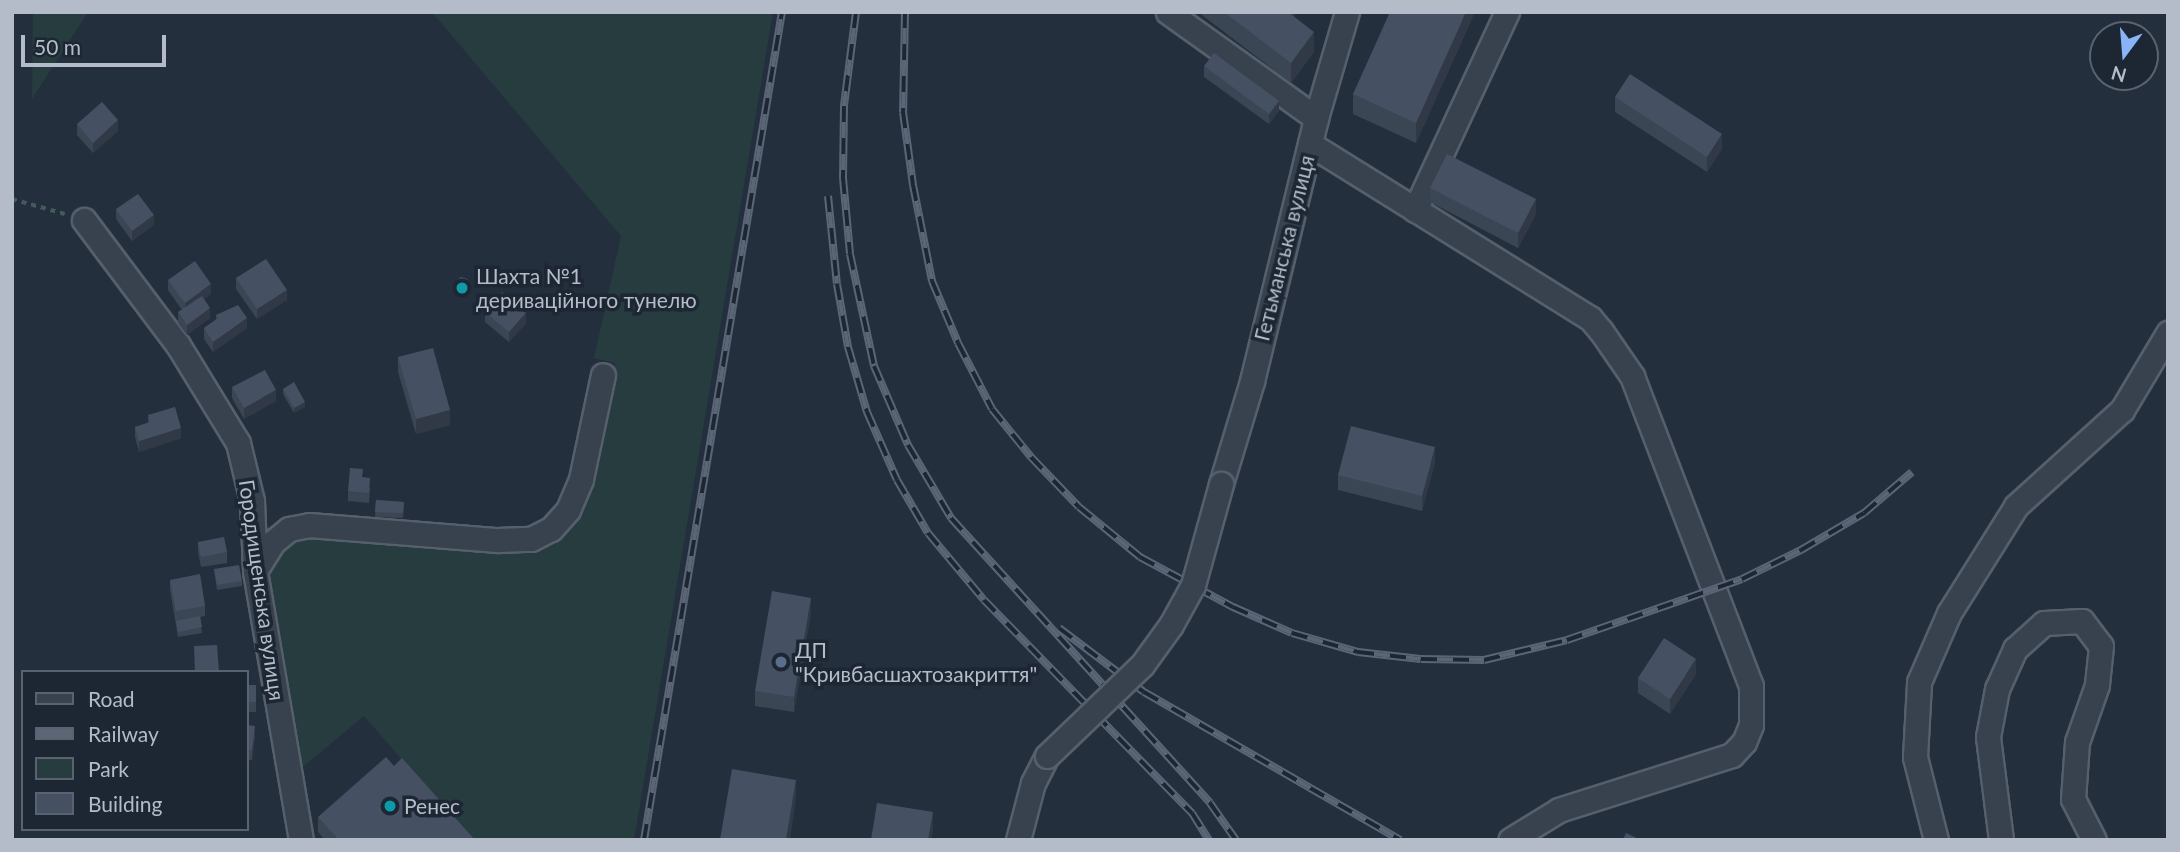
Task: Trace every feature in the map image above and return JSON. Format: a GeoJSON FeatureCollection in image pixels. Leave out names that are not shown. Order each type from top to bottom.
{"type":"FeatureCollection","features":[{"type":"Feature","properties":{"kind":"street"},"geometry":{"type":"LineString","coordinates":[[1168,12],[1316,118]]}},
{"type":"Feature","properties":{"kind":"street","name":"Гетьманська вулиця"},"geometry":{"type":"LineString","coordinates":[[1018,840],[1033,783],[1046,756],[1142,666],[1171,625],[1193,585],[1252,381],[1316,118],[1347,12]]}},
{"type":"Feature","properties":{"kind":"street"},"geometry":{"type":"LineString","coordinates":[[1415,210],[1507,12]]}},
{"type":"Feature","properties":{"kind":"street"},"geometry":{"type":"LineString","coordinates":[[1310,144],[1590,318],[1617,350],[1632,376],[1751,686],[1751,725],[1744,742],[1732,755],[1559,810],[1510,840]]}},
{"type":"Feature","properties":{"kind":"street","name":"Городищенська вулиця"},"geometry":{"type":"LineString","coordinates":[[84,220],[178,345],[238,443],[252,501],[255,571],[301,840]]}},
{"type":"Feature","properties":{"kind":"street"},"geometry":{"type":"LineString","coordinates":[[1936,840],[1915,757],[1919,682],[1949,613],[2016,506],[2122,410],[2168,333]]}},
{"type":"Feature","properties":{"kind":"street"},"geometry":{"type":"LineString","coordinates":[[255,571],[289,529],[309,525],[497,540],[531,539],[551,529],[568,510],[581,479],[603,375]]}},
{"type":"Feature","properties":{"kind":"street"},"geometry":{"type":"LineString","coordinates":[[2001,840],[1988,737],[1997,689],[2015,649],[2044,623],[2082,621],[2101,646],[2097,685],[2077,742],[2073,799],[2094,840]]}},
{"type":"Feature","properties":{"kind":"path"},"geometry":{"type":"LineString","coordinates":[[12,199],[84,220]]}},
{"type":"Feature","properties":{"kind":"green space"},"geometry":{"type":"Polygon","coordinates":[[[33,12],[88,12],[32,99],[33,12]]]}},
{"type":"Feature","properties":{"kind":"green space"},"geometry":{"type":"Polygon","coordinates":[[[432,12],[773,12],[634,840],[472,840],[364,716],[298,771],[265,576],[280,548],[294,537],[309,532],[558,538],[581,514],[591,482],[615,363],[594,358],[621,236],[432,12]]]}},
{"type":"Feature","properties":{"kind":"building"},"geometry":{"type":"Polygon","coordinates":[[[1224,12],[1288,12],[1314,32],[1291,63],[1224,12]]]}},
{"type":"Feature","properties":{"kind":"building"},"geometry":{"type":"Polygon","coordinates":[[[1390,12],[1466,12],[1416,123],[1353,94],[1390,12]]]}},
{"type":"Feature","properties":{"kind":"building"},"geometry":{"type":"Polygon","coordinates":[[[1214,53],[1279,101],[1269,114],[1204,66],[1214,53]]]}},
{"type":"Feature","properties":{"kind":"building"},"geometry":{"type":"Polygon","coordinates":[[[1630,74],[1722,134],[1707,157],[1615,97],[1630,74]]]}},
{"type":"Feature","properties":{"kind":"building"},"geometry":{"type":"Polygon","coordinates":[[[102,102],[118,120],[93,143],[77,124],[102,102]]]}},
{"type":"Feature","properties":{"kind":"building"},"geometry":{"type":"Polygon","coordinates":[[[1447,154],[1536,199],[1518,233],[1430,188],[1447,154]]]}},
{"type":"Feature","properties":{"kind":"building"},"geometry":{"type":"Polygon","coordinates":[[[138,194],[154,215],[132,231],[116,209],[138,194]]]}},
{"type":"Feature","properties":{"kind":"building"},"geometry":{"type":"Polygon","coordinates":[[[266,259],[287,290],[257,309],[236,278],[266,259]]]}},
{"type":"Feature","properties":{"kind":"building"},"geometry":{"type":"Polygon","coordinates":[[[195,261],[211,284],[185,303],[168,280],[195,261]]]}},
{"type":"Feature","properties":{"kind":"building"},"geometry":{"type":"Polygon","coordinates":[[[461,277],[467,279],[468,285],[464,289],[457,287],[456,281],[461,277]]]}},
{"type":"Feature","properties":{"kind":"building"},"geometry":{"type":"Polygon","coordinates":[[[502,292],[526,313],[509,332],[485,312],[502,292]]]}},
{"type":"Feature","properties":{"kind":"building"},"geometry":{"type":"Polygon","coordinates":[[[202,296],[210,308],[187,325],[178,312],[202,296]]]}},
{"type":"Feature","properties":{"kind":"building"},"geometry":{"type":"Polygon","coordinates":[[[238,305],[247,318],[213,342],[204,328],[218,318],[216,315],[238,305]]]}},
{"type":"Feature","properties":{"kind":"building"},"geometry":{"type":"Polygon","coordinates":[[[433,348],[450,410],[416,419],[398,357],[433,348]]]}},
{"type":"Feature","properties":{"kind":"building"},"geometry":{"type":"Polygon","coordinates":[[[265,370],[276,390],[244,408],[232,387],[265,370]]]}},
{"type":"Feature","properties":{"kind":"building"},"geometry":{"type":"Polygon","coordinates":[[[294,382],[305,402],[294,408],[283,389],[294,382]]]}},
{"type":"Feature","properties":{"kind":"building"},"geometry":{"type":"Polygon","coordinates":[[[175,407],[181,428],[139,441],[135,427],[150,422],[148,415],[175,407]]]}},
{"type":"Feature","properties":{"kind":"building"},"geometry":{"type":"Polygon","coordinates":[[[1351,426],[1435,447],[1422,496],[1338,475],[1351,426]]]}},
{"type":"Feature","properties":{"kind":"building"},"geometry":{"type":"Polygon","coordinates":[[[350,468],[363,469],[362,477],[370,478],[369,493],[348,491],[350,468]]]}},
{"type":"Feature","properties":{"kind":"building"},"geometry":{"type":"Polygon","coordinates":[[[376,500],[404,502],[403,513],[375,512],[376,500]]]}},
{"type":"Feature","properties":{"kind":"building"},"geometry":{"type":"Polygon","coordinates":[[[224,537],[227,552],[201,557],[198,542],[224,537]]]}},
{"type":"Feature","properties":{"kind":"building"},"geometry":{"type":"Polygon","coordinates":[[[239,565],[242,581],[217,585],[214,569],[239,565]]]}},
{"type":"Feature","properties":{"kind":"building"},"geometry":{"type":"Polygon","coordinates":[[[200,574],[205,606],[176,611],[170,580],[200,574]]]}},
{"type":"Feature","properties":{"kind":"building"},"geometry":{"type":"Polygon","coordinates":[[[772,591],[811,598],[794,697],[755,691],[772,591]]]}},
{"type":"Feature","properties":{"kind":"building"},"geometry":{"type":"Polygon","coordinates":[[[200,616],[202,627],[178,632],[176,621],[200,616]]]}},
{"type":"Feature","properties":{"kind":"building"},"geometry":{"type":"Polygon","coordinates":[[[1664,638],[1696,659],[1670,699],[1638,678],[1664,638]]]}},
{"type":"Feature","properties":{"kind":"building"},"geometry":{"type":"Polygon","coordinates":[[[217,645],[219,670],[195,670],[194,646],[217,645]]]}},
{"type":"Feature","properties":{"kind":"building"},"geometry":{"type":"Polygon","coordinates":[[[248,685],[256,685],[256,702],[248,702],[248,685]]]}},
{"type":"Feature","properties":{"kind":"building"},"geometry":{"type":"Polygon","coordinates":[[[248,725],[255,726],[252,750],[248,750],[248,725]]]}},
{"type":"Feature","properties":{"kind":"building","name":"Ренес"},"geometry":{"type":"Polygon","coordinates":[[[386,757],[394,766],[402,758],[475,840],[339,840],[318,817],[386,757]]]}},
{"type":"Feature","properties":{"kind":"building"},"geometry":{"type":"Polygon","coordinates":[[[732,769],[796,780],[786,840],[720,840],[732,769]]]}},
{"type":"Feature","properties":{"kind":"building"},"geometry":{"type":"Polygon","coordinates":[[[877,803],[933,812],[928,840],[871,840],[877,803]]]}},
{"type":"Feature","properties":{"kind":"building"},"geometry":{"type":"Polygon","coordinates":[[[1626,833],[1641,840],[1623,840],[1626,833]]]}},
{"type":"Feature","properties":{"kind":"railway"},"geometry":{"type":"LineString","coordinates":[[644,840],[782,12]]}},
{"type":"Feature","properties":{"kind":"railway"},"geometry":{"type":"LineString","coordinates":[[856,12],[844,106],[843,178],[850,254],[874,366],[908,445],[951,518],[1210,803],[1236,840]]}},
{"type":"Feature","properties":{"kind":"railway"},"geometry":{"type":"LineString","coordinates":[[905,12],[903,112],[913,185],[932,281],[958,343],[992,409],[1031,457],[1079,507],[1140,557],[1233,607],[1292,633],[1358,652],[1421,659],[1484,660],[1567,640],[1742,579],[1801,550],[1864,513],[1912,472]]}},
{"type":"Feature","properties":{"kind":"railway"},"geometry":{"type":"LineString","coordinates":[[828,196],[837,284],[848,347],[867,412],[897,480],[928,533],[984,600],[1192,813],[1209,840]]}},
{"type":"Feature","properties":{"kind":"railway"},"geometry":{"type":"LineString","coordinates":[[1059,628],[1144,692],[1400,840]]}},
{"type":"Feature","properties":{"kind":"place","name":"Шахта №1 дериваційного тунелю"},"geometry":{"type":"Point","coordinates":[462,288]}},
{"type":"Feature","properties":{"kind":"place","name":"ДП \"Кривбасшахтозакриття\""},"geometry":{"type":"Point","coordinates":[781,662]}},
{"type":"Feature","properties":{"kind":"place","name":"Ренес"},"geometry":{"type":"Point","coordinates":[390,806]}}]}
